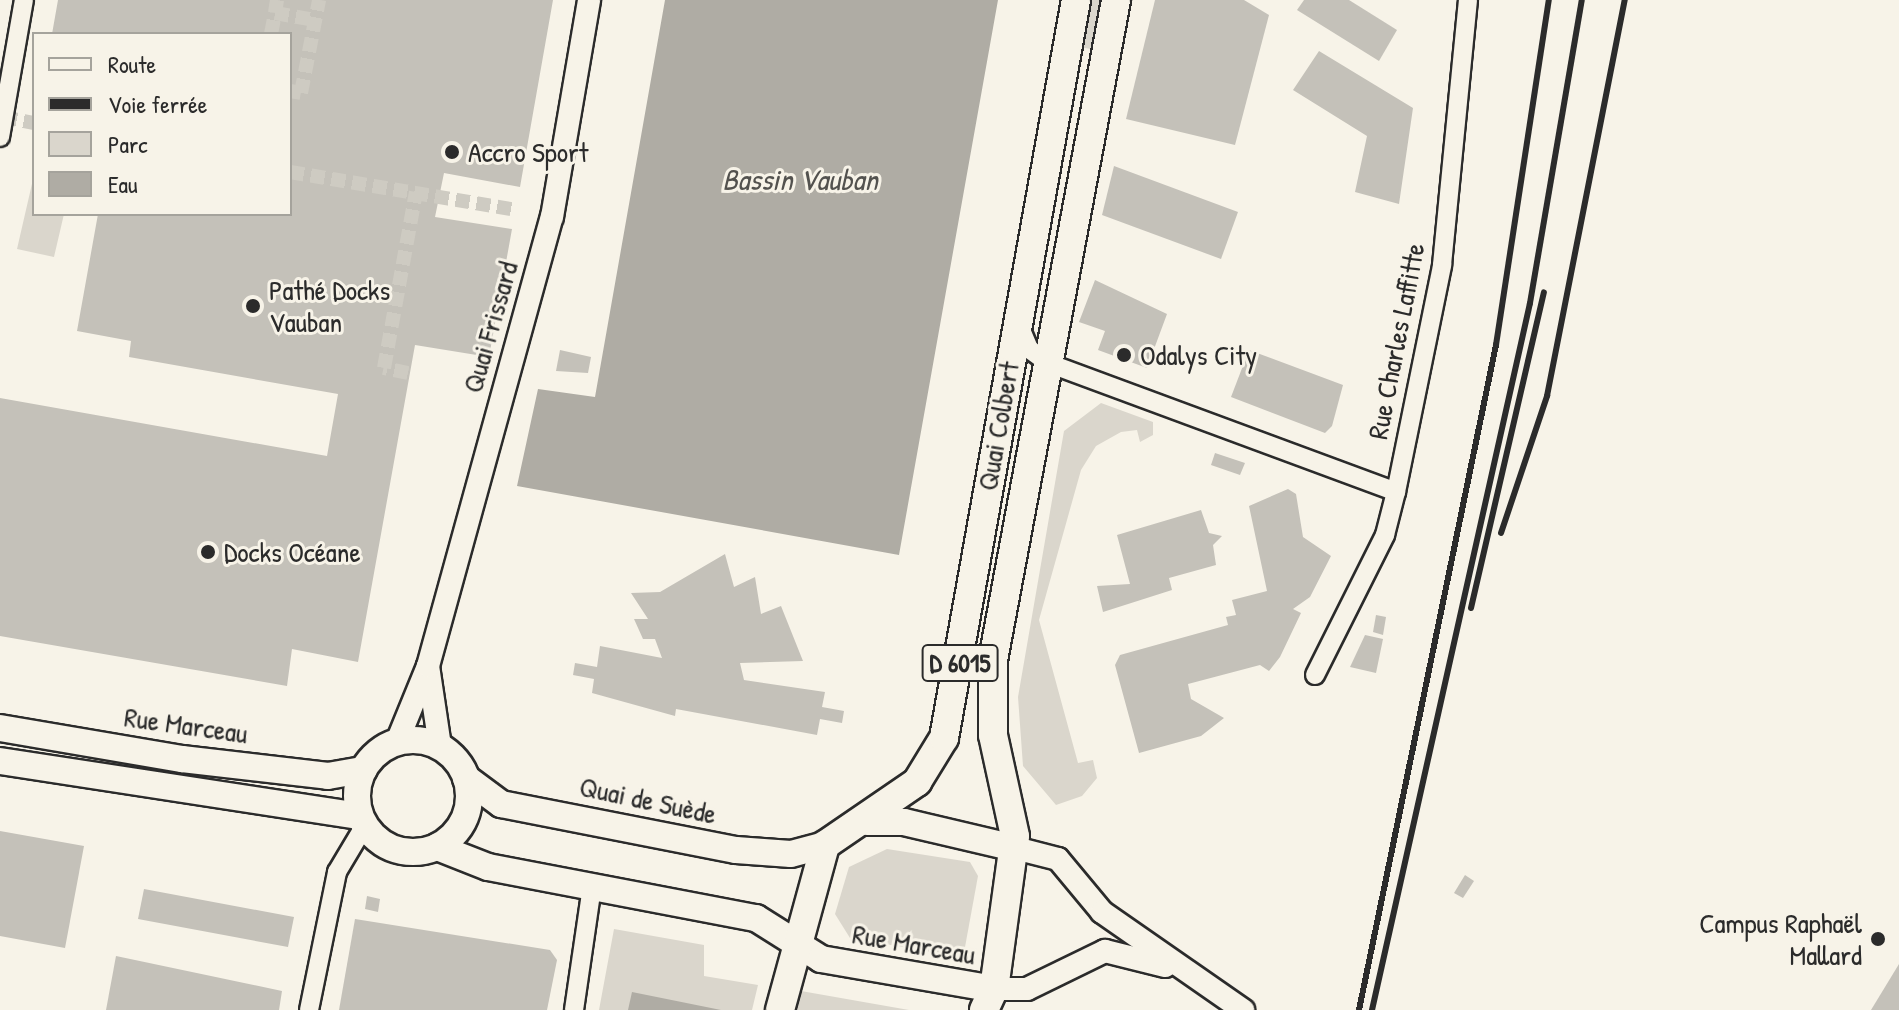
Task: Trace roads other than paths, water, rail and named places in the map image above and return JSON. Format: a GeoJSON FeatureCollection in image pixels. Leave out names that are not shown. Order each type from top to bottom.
{"type":"FeatureCollection","features":[{"type":"Feature","properties":{"kind":"main road","name":"Quai Colbert"},"geometry":{"type":"LineString","coordinates":[[825,845],[867,822],[917,782],[944,738],[1002,389],[1018,318],[1076,0]]}},
{"type":"Feature","properties":{"kind":"main road","name":"Quai Colbert"},"geometry":{"type":"LineString","coordinates":[[1015,848],[993,735],[993,660],[1116,0]]}},
{"type":"Feature","properties":{"kind":"main road","name":"Rue Marceau"},"geometry":{"type":"LineString","coordinates":[[0,728],[196,760],[328,776],[363,770]]}},
{"type":"Feature","properties":{"kind":"main road"},"geometry":{"type":"LineString","coordinates":[[363,820],[363,770],[397,742],[440,746],[466,778],[466,815],[437,847]]}},
{"type":"Feature","properties":{"kind":"main road"},"geometry":{"type":"LineString","coordinates":[[0,761],[363,820],[405,852],[437,847],[488,867],[756,918],[794,943]]}},
{"type":"Feature","properties":{"kind":"main road","name":"Quai de Suède"},"geometry":{"type":"LineString","coordinates":[[466,778],[501,804],[736,850],[791,854],[825,845]]}},
{"type":"Feature","properties":{"kind":"main road"},"geometry":{"type":"LineString","coordinates":[[867,822],[904,822],[1015,848]]}},
{"type":"Feature","properties":{"kind":"main road"},"geometry":{"type":"LineString","coordinates":[[780,1010],[794,943],[825,845]]}},
{"type":"Feature","properties":{"kind":"main road","name":"D 6015"},"geometry":{"type":"LineString","coordinates":[[989,1000],[1015,848]]}},
{"type":"Feature","properties":{"kind":"main road","name":"Rue Marceau"},"geometry":{"type":"LineString","coordinates":[[794,943],[821,959],[989,1000]]}},
{"type":"Feature","properties":{"kind":"street"},"geometry":{"type":"LineString","coordinates":[[0,137],[24,0]]}},
{"type":"Feature","properties":{"kind":"street","name":"Quai Frissard"},"geometry":{"type":"LineString","coordinates":[[397,742],[428,666],[552,217],[589,0]]}},
{"type":"Feature","properties":{"kind":"street","name":"Rue Charles Laffitte"},"geometry":{"type":"LineString","coordinates":[[1315,675],[1385,535],[1396,492],[1442,265],[1468,0]]}},
{"type":"Feature","properties":{"kind":"street"},"geometry":{"type":"LineString","coordinates":[[1018,318],[1029,349],[1048,363],[1396,492]]}},
{"type":"Feature","properties":{"kind":"street"},"geometry":{"type":"LineString","coordinates":[[1002,389],[1014,372],[1048,363]]}},
{"type":"Feature","properties":{"kind":"street","name":"Quai Frissard"},"geometry":{"type":"LineString","coordinates":[[428,666],[440,746]]}},
{"type":"Feature","properties":{"kind":"street"},"geometry":{"type":"LineString","coordinates":[[309,1010],[337,872],[363,820]]}},
{"type":"Feature","properties":{"kind":"street"},"geometry":{"type":"LineString","coordinates":[[1015,848],[1067,866],[1102,912],[1173,968],[1243,1010]]}},
{"type":"Feature","properties":{"kind":"street"},"geometry":{"type":"LineString","coordinates":[[574,1010],[592,886]]}},
{"type":"Feature","properties":{"kind":"street","name":"Rue Marceau"},"geometry":{"type":"LineString","coordinates":[[989,1000],[1027,989],[1105,951],[1173,968]]}},
{"type":"Feature","properties":{"kind":"water","name":"Bassin Vauban"},"geometry":{"type":"Polygon","coordinates":[[[665,0],[998,0],[899,555],[517,486],[538,389],[595,397],[665,0]]]}},
{"type":"Feature","properties":{"kind":"water"},"geometry":{"type":"Polygon","coordinates":[[[632,992],[721,1010],[628,1010],[632,992]]]}},
{"type":"Feature","properties":{"kind":"tunnel"},"geometry":{"type":"LineString","coordinates":[[277,0],[275,13],[315,20]]}},
{"type":"Feature","properties":{"kind":"tunnel"},"geometry":{"type":"LineString","coordinates":[[292,91],[301,93],[319,0]]}},
{"type":"Feature","properties":{"kind":"tunnel"},"geometry":{"type":"LineString","coordinates":[[271,32],[275,13]]}},
{"type":"Feature","properties":{"kind":"tunnel"},"geometry":{"type":"LineString","coordinates":[[3,117],[32,123]]}},
{"type":"Feature","properties":{"kind":"tunnel"},"geometry":{"type":"LineString","coordinates":[[292,172],[517,210]]}},
{"type":"Feature","properties":{"kind":"tunnel"},"geometry":{"type":"LineString","coordinates":[[408,373],[384,368],[416,192]]}},
{"type":"Feature","properties":{"kind":"railway"},"geometry":{"type":"LineString","coordinates":[[1359,1010],[1496,345],[1549,0]]}},
{"type":"Feature","properties":{"kind":"railway"},"geometry":{"type":"LineString","coordinates":[[1372,1010],[1530,303],[1582,0]]}},
{"type":"Feature","properties":{"kind":"railway"},"geometry":{"type":"LineString","coordinates":[[1501,533],[1547,396],[1625,0]]}},
{"type":"Feature","properties":{"kind":"railway"},"geometry":{"type":"LineString","coordinates":[[1471,608],[1544,292]]}},
{"type":"Feature","properties":{"kind":"place","name":"Accro Sport"},"geometry":{"type":"Point","coordinates":[452,152]}},
{"type":"Feature","properties":{"kind":"place","name":"Pathé Docks Vauban"},"geometry":{"type":"Point","coordinates":[253,306]}},
{"type":"Feature","properties":{"kind":"place","name":"Odalys City"},"geometry":{"type":"Point","coordinates":[1124,355]}},
{"type":"Feature","properties":{"kind":"place","name":"Docks Océane"},"geometry":{"type":"Point","coordinates":[208,552]}},
{"type":"Feature","properties":{"kind":"place","name":"Campus Raphaël Mallard"},"geometry":{"type":"Point","coordinates":[1878,939]}}]}
